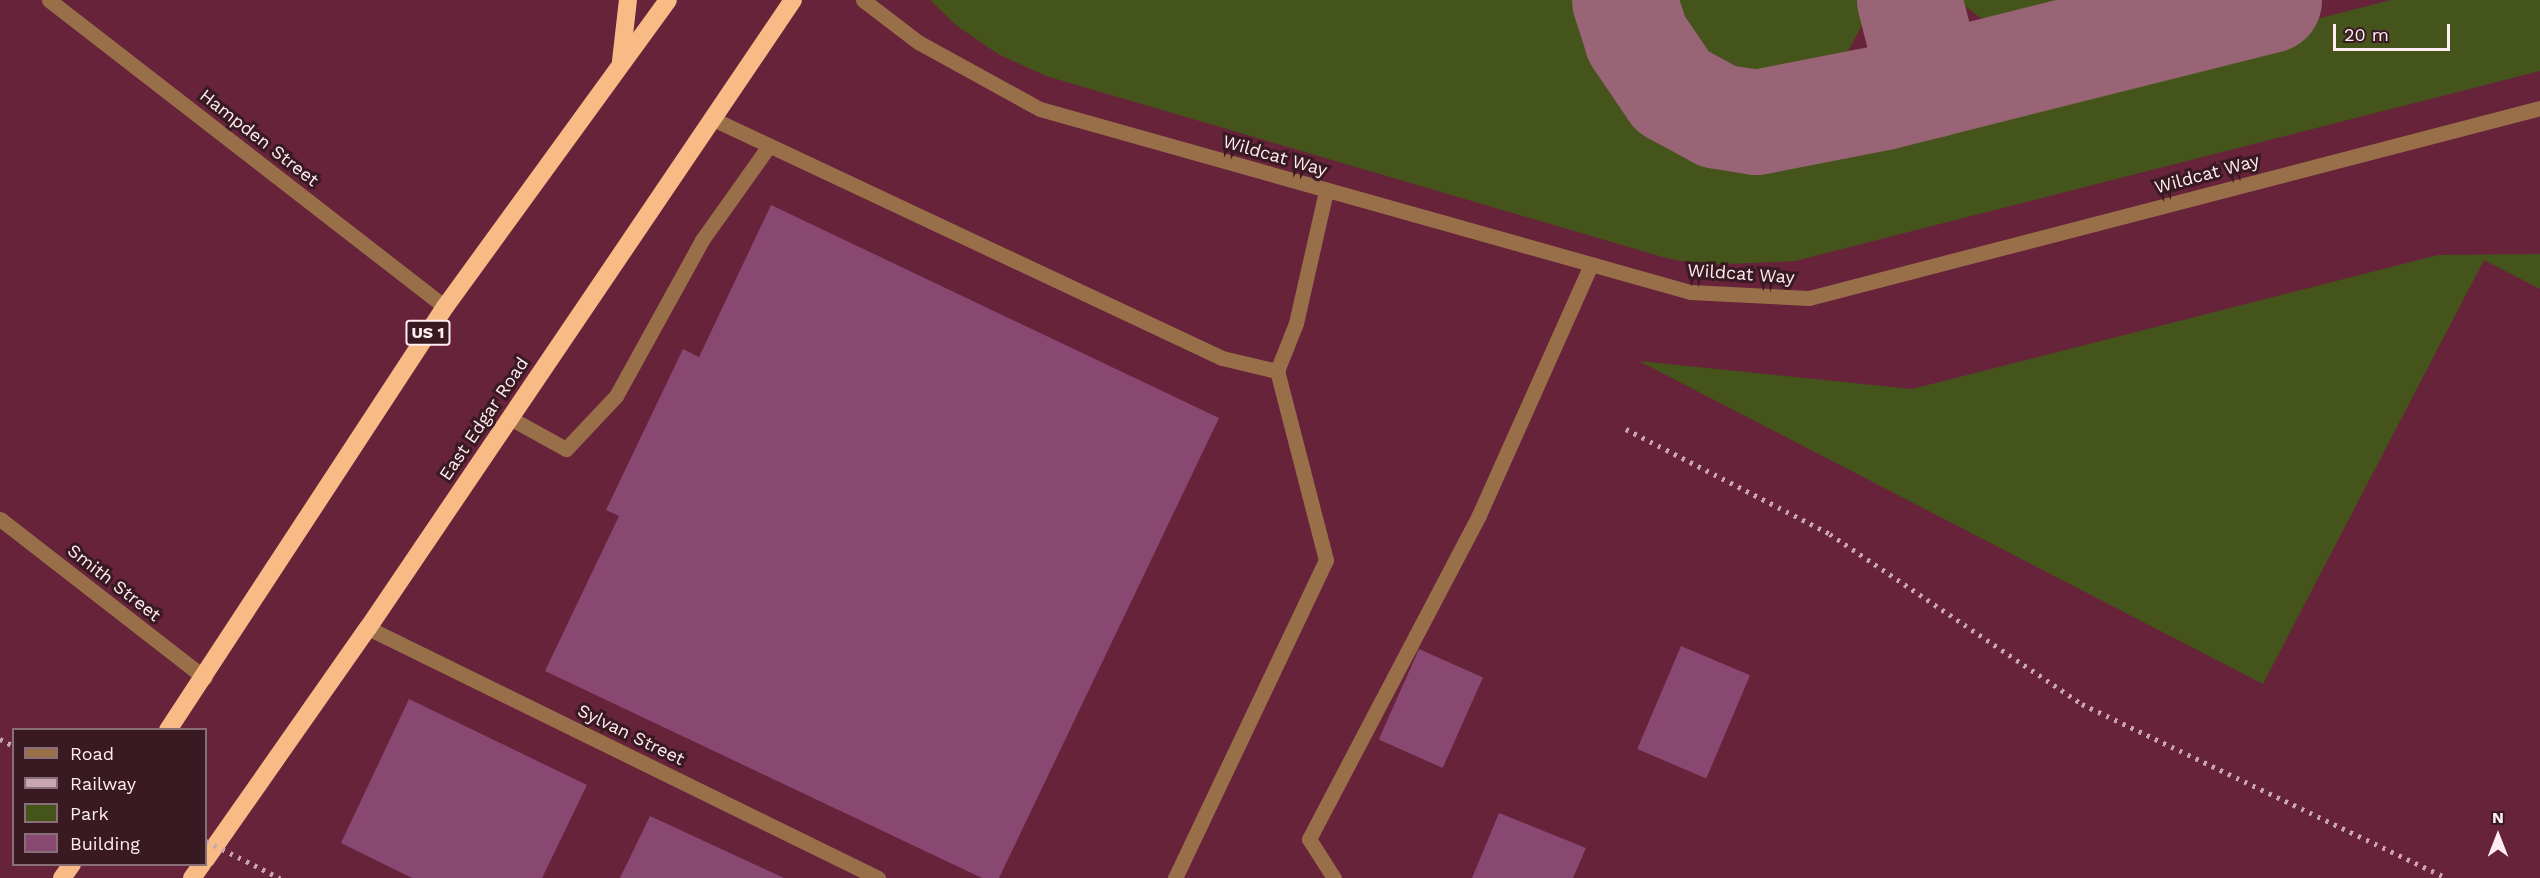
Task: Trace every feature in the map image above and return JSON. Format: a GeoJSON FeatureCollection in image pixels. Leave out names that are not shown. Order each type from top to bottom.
{"type":"FeatureCollection","features":[{"type":"Feature","properties":{"kind":"highway"},"geometry":{"type":"LineString","coordinates":[[621,62],[628,0]]}},
{"type":"Feature","properties":{"kind":"highway","name":"US 1"},"geometry":{"type":"LineString","coordinates":[[169,728],[205,678],[446,307],[668,0]]}},
{"type":"Feature","properties":{"kind":"highway","name":"East Edgar Road"},"geometry":{"type":"LineString","coordinates":[[207,858],[368,628],[793,0]]}},
{"type":"Feature","properties":{"kind":"street","name":"Hampden Street"},"geometry":{"type":"LineString","coordinates":[[49,0],[446,307]]}},
{"type":"Feature","properties":{"kind":"street","name":"Wildcat Way"},"geometry":{"type":"LineString","coordinates":[[863,0],[918,42],[1040,110],[1690,292],[1809,298],[2540,108]]}},
{"type":"Feature","properties":{"kind":"street"},"geometry":{"type":"LineString","coordinates":[[713,118],[768,147],[1222,358],[1277,371]]}},
{"type":"Feature","properties":{"kind":"street"},"geometry":{"type":"LineString","coordinates":[[510,418],[566,450],[616,396],[702,240],[768,147]]}},
{"type":"Feature","properties":{"kind":"street"},"geometry":{"type":"LineString","coordinates":[[1175,878],[1326,560],[1277,371],[1296,323],[1326,191]]}},
{"type":"Feature","properties":{"kind":"street"},"geometry":{"type":"LineString","coordinates":[[1334,878],[1309,839],[1479,515],[1591,265]]}},
{"type":"Feature","properties":{"kind":"street","name":"Smith Street"},"geometry":{"type":"LineString","coordinates":[[0,519],[205,678]]}},
{"type":"Feature","properties":{"kind":"street","name":"Sylvan Street"},"geometry":{"type":"LineString","coordinates":[[368,628],[878,878]]}},
{"type":"Feature","properties":{"kind":"green space"},"geometry":{"type":"Polygon","coordinates":[[[930,0],[1591,0],[1602,46],[1619,79],[1644,111],[1677,136],[1715,151],[1757,156],[1796,151],[2391,0],[2540,0],[2540,71],[1795,261],[1702,265],[1666,258],[1046,76],[998,54],[957,26],[930,0]]]}},
{"type":"Feature","properties":{"kind":"green space"},"geometry":{"type":"Polygon","coordinates":[[[1658,0],[1870,0],[1868,14],[1847,53],[1815,77],[1792,84],[1749,87],[1707,75],[1687,60],[1673,41],[1658,0]]]}},
{"type":"Feature","properties":{"kind":"green space"},"geometry":{"type":"Polygon","coordinates":[[[1957,0],[2134,0],[2036,24],[2006,25],[1982,19],[1957,0]]]}},
{"type":"Feature","properties":{"kind":"green space"},"geometry":{"type":"Polygon","coordinates":[[[2540,254],[2540,289],[2484,260],[2263,684],[1639,361],[1912,389],[2438,255],[2540,254]]]}},
{"type":"Feature","properties":{"kind":"building"},"geometry":{"type":"Polygon","coordinates":[[[771,205],[1219,418],[999,878],[982,878],[545,671],[619,516],[606,510],[683,349],[699,357],[771,205]]]}},
{"type":"Feature","properties":{"kind":"building"},"geometry":{"type":"Polygon","coordinates":[[[1681,646],[1750,675],[1706,778],[1637,749],[1681,646]]]}},
{"type":"Feature","properties":{"kind":"building"},"geometry":{"type":"Polygon","coordinates":[[[1419,649],[1483,677],[1443,768],[1379,739],[1419,649]]]}},
{"type":"Feature","properties":{"kind":"building"},"geometry":{"type":"Polygon","coordinates":[[[409,699],[587,785],[542,878],[412,878],[341,843],[409,699]]]}},
{"type":"Feature","properties":{"kind":"building"},"geometry":{"type":"Polygon","coordinates":[[[1499,813],[1586,848],[1573,878],[1472,878],[1499,813]]]}},
{"type":"Feature","properties":{"kind":"building"},"geometry":{"type":"Polygon","coordinates":[[[650,816],[784,878],[620,878],[650,816]]]}},
{"type":"Feature","properties":{"kind":"taxiway"},"geometry":{"type":"LineString","coordinates":[[1624,0],[1636,38],[1672,91],[1718,116],[1756,122],[1883,97],[2269,0]]}},
{"type":"Feature","properties":{"kind":"taxiway"},"geometry":{"type":"LineString","coordinates":[[1909,0],[1931,85]]}},
{"type":"Feature","properties":{"kind":"railway"},"geometry":{"type":"LineString","coordinates":[[1626,429],[1830,534],[2082,704],[2446,878]]}},
{"type":"Feature","properties":{"kind":"railway"},"geometry":{"type":"LineString","coordinates":[[0,739],[12,745]]}},
{"type":"Feature","properties":{"kind":"railway"},"geometry":{"type":"LineString","coordinates":[[207,842],[280,878]]}}]}
